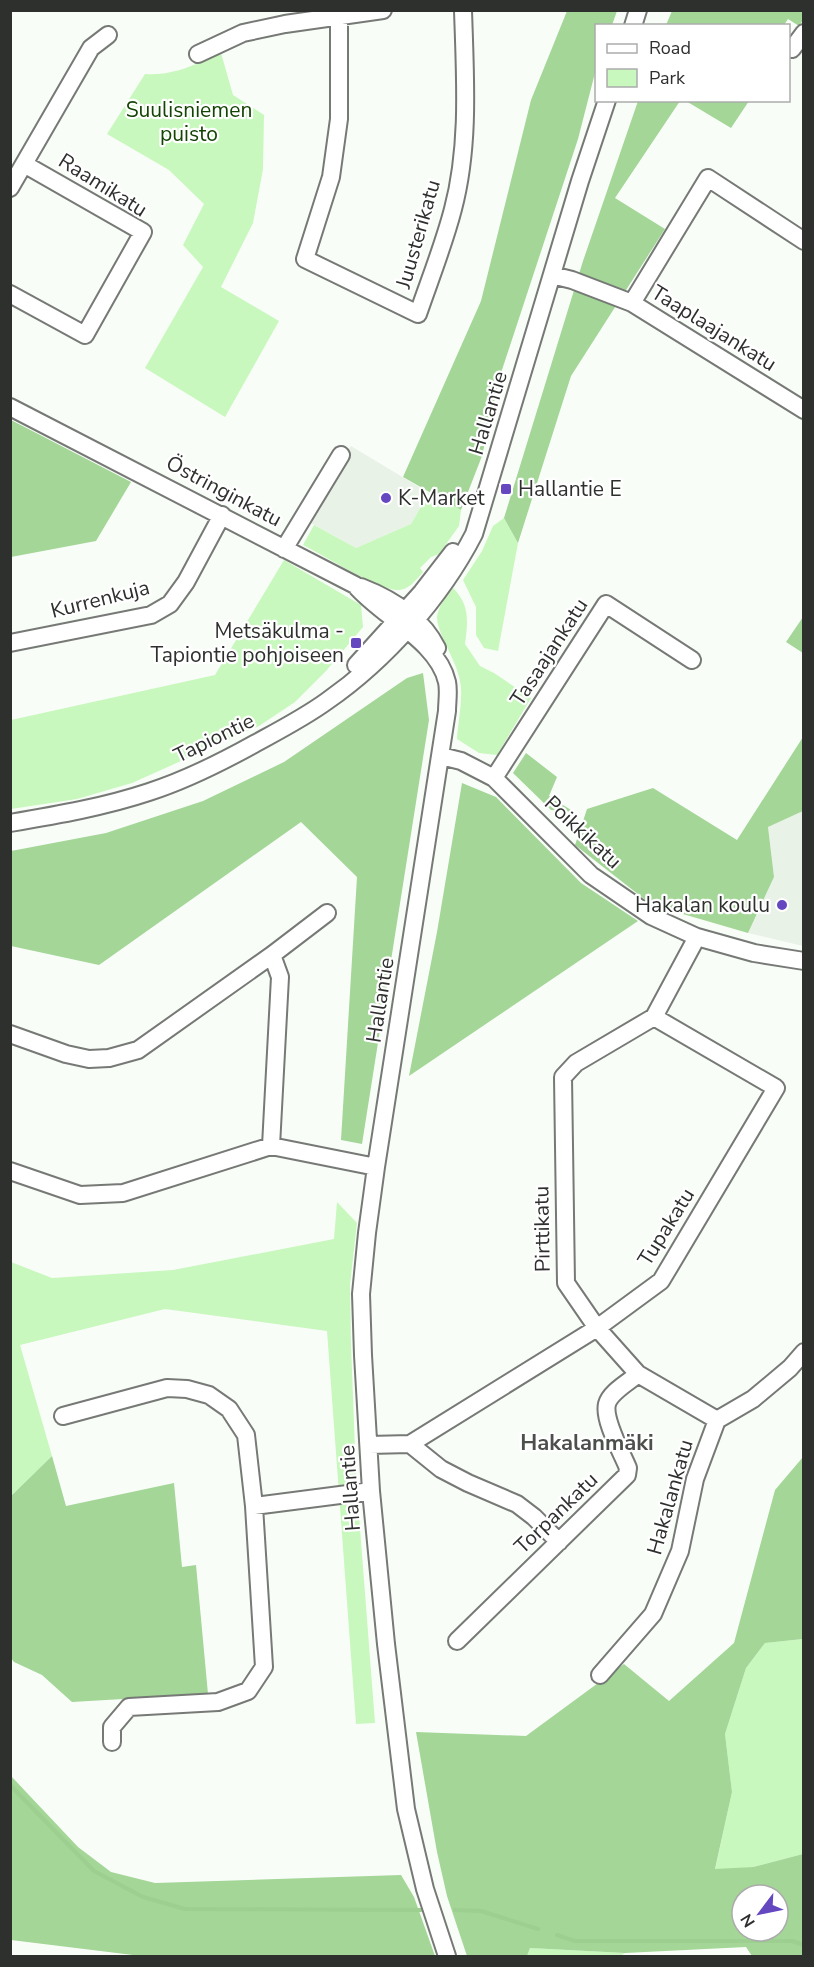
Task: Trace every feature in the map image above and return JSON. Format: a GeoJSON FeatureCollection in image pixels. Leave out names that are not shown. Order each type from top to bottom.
{"type":"FeatureCollection","features":[{"type":"Feature","properties":{"kind":"street"},"geometry":{"type":"LineString","coordinates":[[198,54],[243,33],[285,24],[383,10]]}},
{"type":"Feature","properties":{"kind":"street","name":"Juusterikatu"},"geometry":{"type":"LineString","coordinates":[[339,17],[339,119],[331,177],[305,259],[418,314],[453,208],[462,155],[465,104],[463,10]]}},
{"type":"Feature","properties":{"kind":"street"},"geometry":{"type":"LineString","coordinates":[[792,49],[804,33]]}},
{"type":"Feature","properties":{"kind":"street"},"geometry":{"type":"LineString","coordinates":[[10,188],[91,48],[108,35]]}},
{"type":"Feature","properties":{"kind":"street","name":"Hallantie"},"geometry":{"type":"LineString","coordinates":[[447,1956],[425,1889],[406,1809],[387,1654],[371,1491],[361,1294],[376,1167],[447,711],[445,664],[436,645],[406,620],[473,523],[485,498],[580,181],[606,102]]}},
{"type":"Feature","properties":{"kind":"street","name":"Raamikatu"},"geometry":{"type":"LineString","coordinates":[[10,294],[85,335],[143,232],[24,164]]}},
{"type":"Feature","properties":{"kind":"street","name":"Taaplaajankatu"},"geometry":{"type":"LineString","coordinates":[[632,303],[708,178],[804,241]]}},
{"type":"Feature","properties":{"kind":"street","name":"Taaplaajankatu"},"geometry":{"type":"LineString","coordinates":[[552,275],[572,280],[632,303],[804,410]]}},
{"type":"Feature","properties":{"kind":"street","name":"Östringinkatu"},"geometry":{"type":"LineString","coordinates":[[10,407],[284,549],[388,600],[406,620]]}},
{"type":"Feature","properties":{"kind":"street"},"geometry":{"type":"LineString","coordinates":[[284,549],[341,455]]}},
{"type":"Feature","properties":{"kind":"street","name":"Kurrenkuja"},"geometry":{"type":"LineString","coordinates":[[10,643],[151,615],[170,604],[186,582],[222,515]]}},
{"type":"Feature","properties":{"kind":"street","name":"Tasaajankatu"},"geometry":{"type":"LineString","coordinates":[[494,778],[606,604],[693,660]]}},
{"type":"Feature","properties":{"kind":"street","name":"Tapiontie"},"geometry":{"type":"LineString","coordinates":[[10,823],[102,806],[149,792],[195,774],[292,723],[406,620]]}},
{"type":"Feature","properties":{"kind":"street","name":"Poikkikatu"},"geometry":{"type":"LineString","coordinates":[[441,756],[461,761],[494,778],[591,875],[651,916],[697,937],[754,954],[804,961]]}},
{"type":"Feature","properties":{"kind":"street"},"geometry":{"type":"LineString","coordinates":[[10,1034],[66,1054],[89,1059],[109,1058],[138,1050],[327,913]]}},
{"type":"Feature","properties":{"kind":"street"},"geometry":{"type":"LineString","coordinates":[[654,1017],[697,937]]}},
{"type":"Feature","properties":{"kind":"street"},"geometry":{"type":"LineString","coordinates":[[271,1146],[280,978],[272,955]]}},
{"type":"Feature","properties":{"kind":"street","name":"Tupakatu"},"geometry":{"type":"LineString","coordinates":[[410,1444],[597,1328],[662,1281],[776,1089],[654,1017]]}},
{"type":"Feature","properties":{"kind":"street","name":"Pirttikatu"},"geometry":{"type":"LineString","coordinates":[[654,1017],[576,1063],[563,1077],[566,1283],[597,1328],[638,1374],[717,1420]]}},
{"type":"Feature","properties":{"kind":"street"},"geometry":{"type":"LineString","coordinates":[[10,1171],[80,1195],[123,1193],[271,1146],[376,1167]]}},
{"type":"Feature","properties":{"kind":"street","name":"Hakalankatu"},"geometry":{"type":"LineString","coordinates":[[600,1675],[653,1614],[680,1551],[695,1479],[717,1420],[753,1399],[790,1368],[804,1352]]}},
{"type":"Feature","properties":{"kind":"street","name":"Torpankatu"},"geometry":{"type":"LineString","coordinates":[[457,1641],[627,1475],[628,1468],[608,1421],[607,1404],[614,1394],[638,1374]]}},
{"type":"Feature","properties":{"kind":"street"},"geometry":{"type":"LineString","coordinates":[[63,1416],[167,1388],[187,1389],[209,1395],[229,1409],[246,1435],[254,1506],[264,1667],[248,1691],[218,1702],[129,1707],[112,1727],[111,1742]]}},
{"type":"Feature","properties":{"kind":"street"},"geometry":{"type":"LineString","coordinates":[[369,1445],[410,1444],[441,1469],[517,1504],[559,1542]]}},
{"type":"Feature","properties":{"kind":"street"},"geometry":{"type":"LineString","coordinates":[[254,1506],[371,1491]]}},
{"type":"Feature","properties":{"kind":"shaded area"},"geometry":{"type":"Polygon","coordinates":[[[351,446],[429,493],[411,524],[356,548],[307,521],[351,446]]]}},
{"type":"Feature","properties":{"kind":"shaded area","name":"Hakalan koulu"},"geometry":{"type":"Polygon","coordinates":[[[803,811],[803,946],[748,933],[774,877],[768,827],[803,811]]]}},
{"type":"Feature","properties":{"kind":"green space"},"geometry":{"type":"Polygon","coordinates":[[[567,11],[617,11],[612,24],[595,24],[595,73],[578,139],[500,376],[482,456],[461,510],[403,477],[481,301],[531,100],[567,11]]]}},
{"type":"Feature","properties":{"kind":"green space"},"geometry":{"type":"Polygon","coordinates":[[[672,11],[803,11],[803,20],[799,26],[788,19],[785,24],[666,24],[672,11]]]}},
{"type":"Feature","properties":{"kind":"green space","name":"Suulisniemen puisto"},"geometry":{"type":"Polygon","coordinates":[[[221,53],[233,95],[264,115],[263,169],[253,223],[221,287],[279,321],[225,417],[145,368],[203,267],[183,245],[204,204],[169,170],[107,134],[145,74],[175,71],[221,53]]]}},
{"type":"Feature","properties":{"kind":"green space"},"geometry":{"type":"Polygon","coordinates":[[[638,102],[679,102],[615,198],[665,229],[571,376],[518,543],[504,518],[583,261],[638,102]]]}},
{"type":"Feature","properties":{"kind":"green space"},"geometry":{"type":"Polygon","coordinates":[[[688,102],[748,102],[731,128],[688,102]]]}},
{"type":"Feature","properties":{"kind":"green space"},"geometry":{"type":"Polygon","coordinates":[[[11,420],[131,482],[96,541],[11,557],[11,420]]]}},
{"type":"Feature","properties":{"kind":"green space"},"geometry":{"type":"Polygon","coordinates":[[[429,493],[461,510],[459,526],[439,554],[431,557],[420,568],[423,572],[405,589],[397,590],[377,584],[303,545],[314,525],[356,548],[411,524],[429,493]]]}},
{"type":"Feature","properties":{"kind":"green space"},"geometry":{"type":"Polygon","coordinates":[[[504,518],[518,543],[498,651],[484,648],[476,635],[476,607],[463,580],[482,551],[493,526],[504,518]]]}},
{"type":"Feature","properties":{"kind":"green space"},"geometry":{"type":"Polygon","coordinates":[[[284,560],[361,605],[363,627],[326,671],[295,702],[259,726],[132,783],[77,799],[11,809],[11,720],[215,675],[284,560]]]}},
{"type":"Feature","properties":{"kind":"green space"},"geometry":{"type":"Polygon","coordinates":[[[453,588],[459,594],[465,607],[467,628],[465,644],[480,666],[531,698],[497,755],[479,753],[457,739],[461,700],[460,679],[437,617],[441,605],[453,588]]]}},
{"type":"Feature","properties":{"kind":"green space"},"geometry":{"type":"Polygon","coordinates":[[[803,617],[803,653],[786,642],[803,617]]]}},
{"type":"Feature","properties":{"kind":"green space"},"geometry":{"type":"Polygon","coordinates":[[[423,673],[429,720],[362,1144],[341,1140],[357,877],[301,822],[99,965],[11,946],[11,851],[106,833],[203,801],[284,762],[407,678],[423,673]]]}},
{"type":"Feature","properties":{"kind":"green space"},"geometry":{"type":"Polygon","coordinates":[[[803,737],[803,811],[768,827],[774,877],[748,933],[652,905],[575,845],[587,809],[653,788],[737,840],[803,737]]]}},
{"type":"Feature","properties":{"kind":"green space"},"geometry":{"type":"Polygon","coordinates":[[[526,753],[557,777],[549,796],[574,812],[551,810],[513,773],[526,753]]]}},
{"type":"Feature","properties":{"kind":"green space"},"geometry":{"type":"Polygon","coordinates":[[[462,783],[496,797],[581,883],[638,921],[409,1076],[437,932],[462,783]]]}},
{"type":"Feature","properties":{"kind":"green space"},"geometry":{"type":"Polygon","coordinates":[[[337,1202],[357,1223],[350,1285],[351,1344],[356,1476],[375,1723],[356,1724],[327,1331],[165,1309],[20,1345],[52,1456],[11,1496],[11,1262],[52,1278],[173,1270],[334,1239],[337,1202]]]}},
{"type":"Feature","properties":{"kind":"green space"},"geometry":{"type":"Polygon","coordinates":[[[52,1456],[66,1506],[174,1483],[182,1567],[196,1565],[208,1694],[72,1702],[42,1675],[14,1662],[11,1658],[11,1496],[52,1456]]]}},
{"type":"Feature","properties":{"kind":"green space"},"geometry":{"type":"Polygon","coordinates":[[[803,1457],[803,1639],[765,1643],[746,1668],[725,1734],[732,1792],[715,1869],[753,1867],[803,1854],[803,1956],[752,1956],[746,1947],[625,1953],[530,1948],[527,1956],[467,1956],[447,1896],[416,1732],[526,1736],[624,1664],[669,1701],[734,1643],[775,1490],[803,1457]]]}},
{"type":"Feature","properties":{"kind":"green space"},"geometry":{"type":"Polygon","coordinates":[[[803,1639],[803,1854],[753,1867],[715,1870],[732,1792],[725,1734],[746,1668],[765,1643],[803,1639]]]}},
{"type":"Feature","properties":{"kind":"green space"},"geometry":{"type":"Polygon","coordinates":[[[11,1776],[78,1847],[111,1872],[155,1883],[401,1875],[414,1897],[435,1956],[141,1956],[11,1940],[11,1776]]]}},
{"type":"Feature","properties":{"kind":"green space"},"geometry":{"type":"Polygon","coordinates":[[[530,1948],[625,1953],[620,1956],[527,1956],[530,1948]]]}},
{"type":"Feature","properties":{"kind":"waterway"},"geometry":{"type":"LineString","coordinates":[[10,1785],[94,1871],[143,1897],[185,1909],[421,1910]]}},
{"type":"Feature","properties":{"kind":"waterway"},"geometry":{"type":"LineString","coordinates":[[455,1910],[481,1911],[538,1929]]}},
{"type":"Feature","properties":{"kind":"waterway"},"geometry":{"type":"LineString","coordinates":[[557,1935],[575,1941],[792,1941],[804,1945]]}},
{"type":"Feature","properties":{"kind":"place","name":"Hallantie E"},"geometry":{"type":"Point","coordinates":[506,489]}},
{"type":"Feature","properties":{"kind":"place","name":"K-Market"},"geometry":{"type":"Point","coordinates":[386,498]}},
{"type":"Feature","properties":{"kind":"place","name":"Metsäkulma - Tapiontie pohjoiseen"},"geometry":{"type":"Point","coordinates":[356,643]}},
{"type":"Feature","properties":{"kind":"place","name":"Hakalan koulu"},"geometry":{"type":"Point","coordinates":[782,905]}},
{"type":"Feature","properties":{"kind":"district","name":"Hakalanmäki"},"geometry":{"type":"Point","coordinates":[587,1442]}}]}
